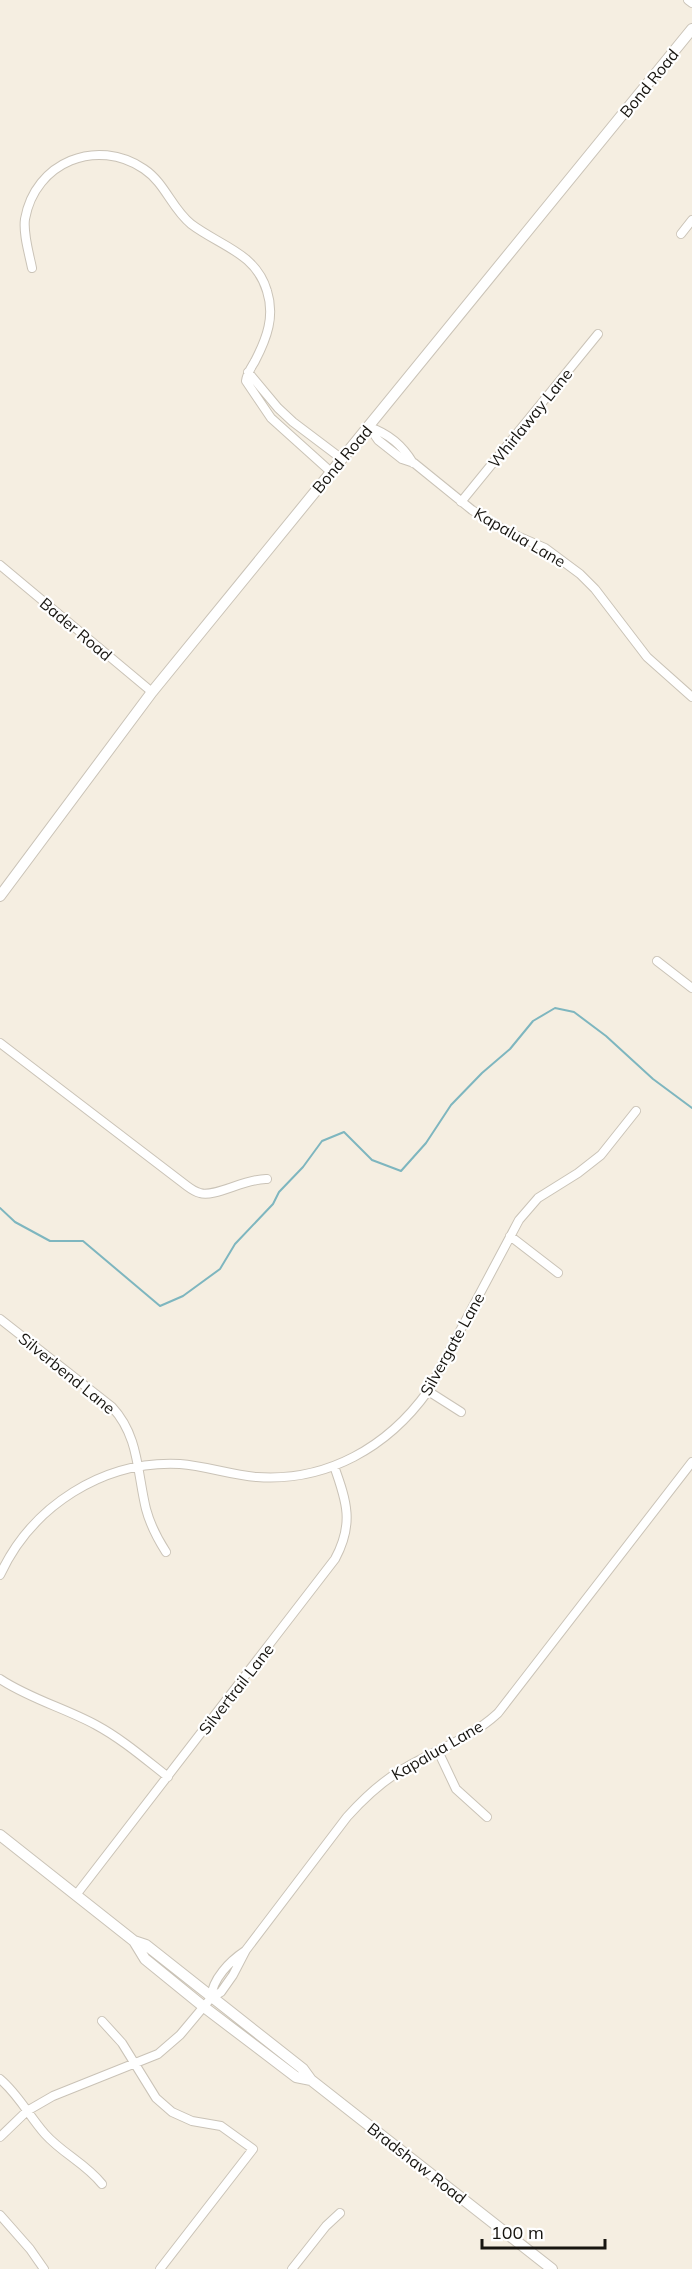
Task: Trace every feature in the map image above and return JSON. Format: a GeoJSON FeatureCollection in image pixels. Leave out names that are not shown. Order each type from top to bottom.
{"type":"FeatureCollection","features":[{"type":"Feature","properties":{"kind":"main road","name":"Bond Road"},"geometry":{"type":"LineString","coordinates":[[0,896],[152,692],[692,29]]}},
{"type":"Feature","properties":{"kind":"main road","name":"Bradshaw Road"},"geometry":{"type":"LineString","coordinates":[[0,1835],[134,1941],[146,1945],[303,2069],[311,2080],[545,2267]]}},
{"type":"Feature","properties":{"kind":"main road","name":"Bradshaw Road"},"geometry":{"type":"LineString","coordinates":[[134,1941],[145,1959],[204,2007],[296,2077],[311,2080]]}},
{"type":"Feature","properties":{"kind":"street"},"geometry":{"type":"LineString","coordinates":[[32,268],[25,222],[28,208],[38,185],[50,172],[72,159],[85,156],[104,156],[128,161],[144,169],[154,178],[188,222],[244,257],[262,275],[271,311],[269,327],[246,381],[271,418],[331,472]]}},
{"type":"Feature","properties":{"kind":"street"},"geometry":{"type":"LineString","coordinates":[[681,234],[692,220]]}},
{"type":"Feature","properties":{"kind":"street","name":"Whirlaway Lane"},"geometry":{"type":"LineString","coordinates":[[461,502],[598,334]]}},
{"type":"Feature","properties":{"kind":"street"},"geometry":{"type":"LineString","coordinates":[[248,372],[293,422],[342,459]]}},
{"type":"Feature","properties":{"kind":"street","name":"Kapalua Lane"},"geometry":{"type":"LineString","coordinates":[[369,427],[378,440],[402,459],[414,463],[488,521],[545,548],[580,574],[595,589],[647,657],[691,695]]}},
{"type":"Feature","properties":{"kind":"street","name":"Bader Road"},"geometry":{"type":"LineString","coordinates":[[0,565],[152,692]]}},
{"type":"Feature","properties":{"kind":"street"},"geometry":{"type":"LineString","coordinates":[[657,961],[692,988]]}},
{"type":"Feature","properties":{"kind":"street"},"geometry":{"type":"LineString","coordinates":[[0,1043],[187,1186],[202,1195],[256,1179],[267,1179]]}},
{"type":"Feature","properties":{"kind":"street","name":"Silvergate Lane"},"geometry":{"type":"LineString","coordinates":[[0,1575],[16,1546],[30,1528],[59,1502],[89,1483],[108,1475],[139,1467],[179,1464],[234,1474],[273,1477],[305,1474],[355,1457],[386,1438],[416,1408],[428,1391],[519,1220],[538,1198],[590,1165],[601,1155],[636,1111]]}},
{"type":"Feature","properties":{"kind":"street"},"geometry":{"type":"LineString","coordinates":[[510,1236],[558,1274]]}},
{"type":"Feature","properties":{"kind":"street","name":"Silverbend Lane"},"geometry":{"type":"LineString","coordinates":[[0,1319],[119,1415],[132,1436],[146,1509],[152,1527],[166,1552]]}},
{"type":"Feature","properties":{"kind":"street"},"geometry":{"type":"LineString","coordinates":[[428,1391],[460,1412]]}},
{"type":"Feature","properties":{"kind":"street","name":"Kapalua Lane"},"geometry":{"type":"LineString","coordinates":[[0,2138],[27,2111],[53,2096],[158,2054],[180,2035],[211,1998],[212,1986],[234,1958],[246,1950],[347,1816],[362,1800],[385,1780],[470,1734],[498,1713],[692,1462]]}},
{"type":"Feature","properties":{"kind":"street","name":"Silvertrail Lane"},"geometry":{"type":"LineString","coordinates":[[76,1895],[335,1559],[344,1541],[348,1521],[344,1494],[334,1466]]}},
{"type":"Feature","properties":{"kind":"street"},"geometry":{"type":"LineString","coordinates":[[0,1679],[31,1697],[95,1725],[168,1777]]}},
{"type":"Feature","properties":{"kind":"street"},"geometry":{"type":"LineString","coordinates":[[438,1751],[456,1789],[487,1817]]}},
{"type":"Feature","properties":{"kind":"street"},"geometry":{"type":"LineString","coordinates":[[102,2021],[122,2043],[156,2098],[172,2112],[192,2121],[221,2126],[253,2149],[160,2269]]}},
{"type":"Feature","properties":{"kind":"street"},"geometry":{"type":"LineString","coordinates":[[0,2079],[13,2091],[46,2135],[90,2169],[102,2184]]}},
{"type":"Feature","properties":{"kind":"street"},"geometry":{"type":"LineString","coordinates":[[292,2269],[326,2226],[340,2213]]}},
{"type":"Feature","properties":{"kind":"street"},"geometry":{"type":"LineString","coordinates":[[0,2215],[44,2269]]}},
{"type":"Feature","properties":{"kind":"waterway"},"geometry":{"type":"LineString","coordinates":[[0,1208],[15,1222],[50,1241],[83,1241],[160,1306],[183,1296],[220,1269],[235,1244],[273,1204],[279,1192],[303,1167],[322,1141],[344,1132],[372,1160],[401,1171],[426,1143],[451,1105],[482,1073],[510,1049],[533,1021],[555,1008],[574,1012],[606,1036],[653,1079],[692,1108]]}}]}
